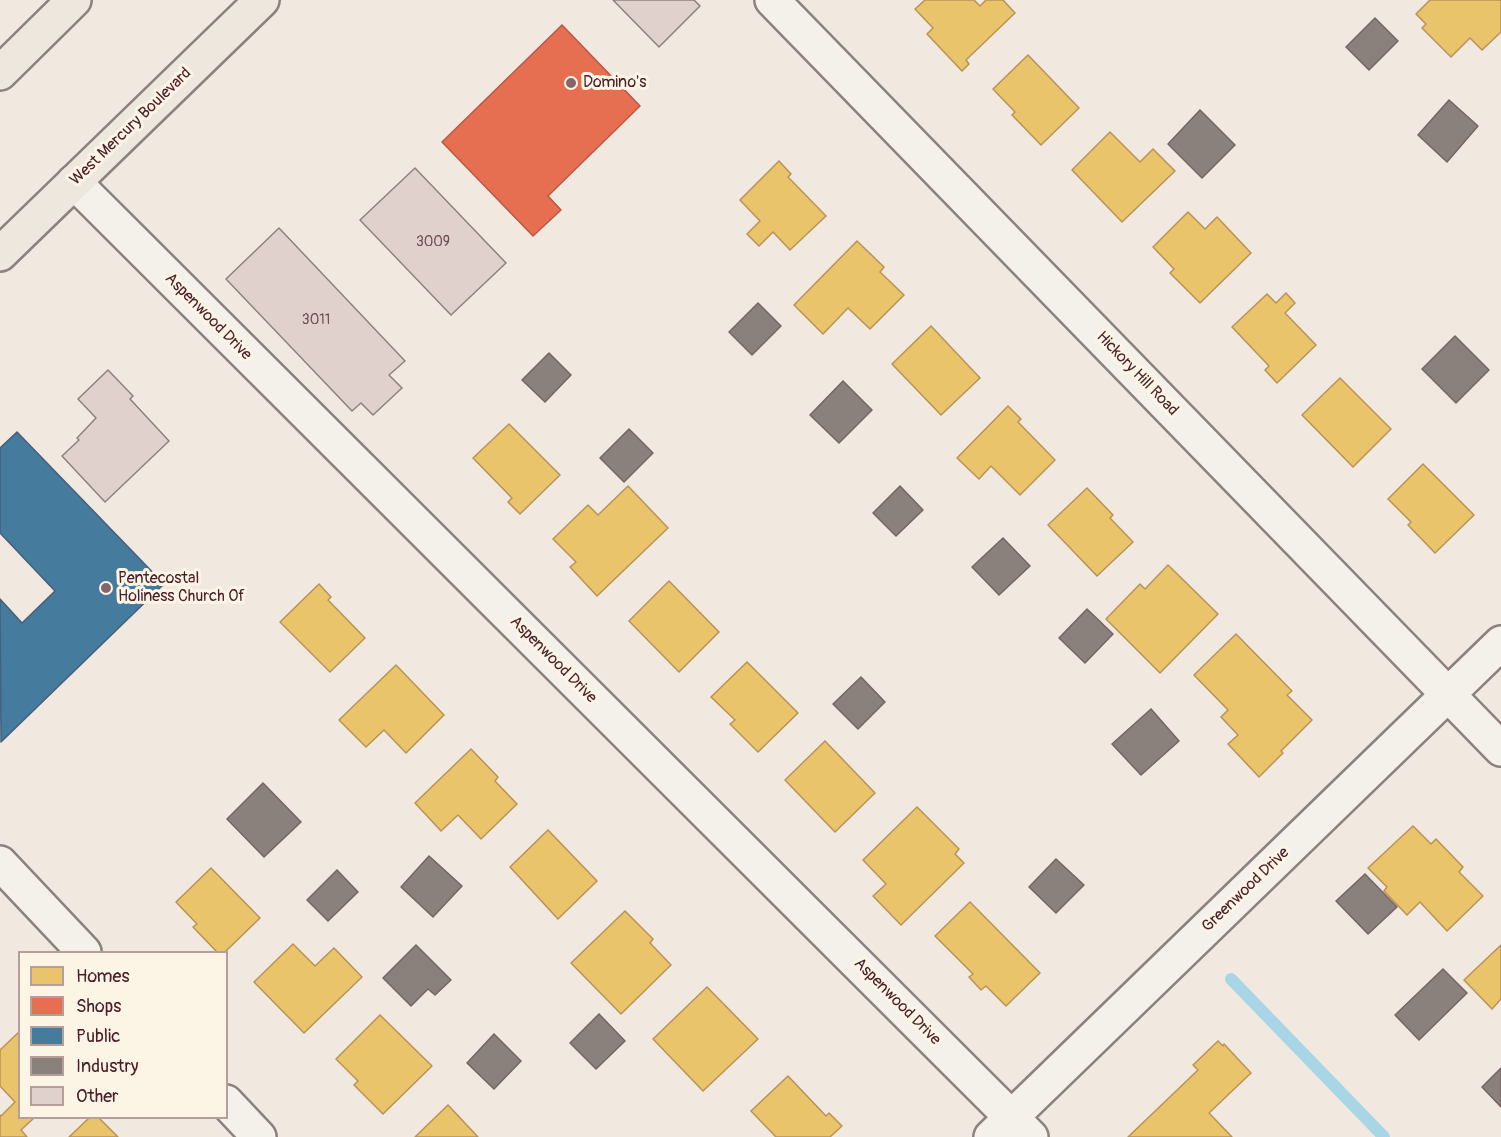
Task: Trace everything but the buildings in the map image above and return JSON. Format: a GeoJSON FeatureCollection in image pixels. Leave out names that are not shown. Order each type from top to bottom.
{"type":"FeatureCollection","features":[{"type":"Feature","properties":{"kind":"highway"},"geometry":{"type":"LineString","coordinates":[[0,73],[74,0]]}},
{"type":"Feature","properties":{"kind":"highway","name":"West Mercury Boulevard"},"geometry":{"type":"LineString","coordinates":[[0,254],[262,0]]}},
{"type":"Feature","properties":{"kind":"street","name":"Hickory Hill Road"},"geometry":{"type":"LineString","coordinates":[[772,0],[1501,749]]}},
{"type":"Feature","properties":{"kind":"street","name":"Aspenwood Drive"},"geometry":{"type":"LineString","coordinates":[[74,182],[1011,1130]]}},
{"type":"Feature","properties":{"kind":"street","name":"Greenwood Drive"},"geometry":{"type":"LineString","coordinates":[[1011,1130],[1501,643]]}},
{"type":"Feature","properties":{"kind":"street"},"geometry":{"type":"LineString","coordinates":[[0,863],[83,951]]}},
{"type":"Feature","properties":{"kind":"street"},"geometry":{"type":"LineString","coordinates":[[228,1104],[260,1137]]}},
{"type":"Feature","properties":{"kind":"waterway"},"geometry":{"type":"LineString","coordinates":[[1231,979],[1384,1137]]}},
{"type":"Feature","properties":{"kind":"place","name":"Domino's"},"geometry":{"type":"Point","coordinates":[571,83]}},
{"type":"Feature","properties":{"kind":"place","name":"Pentecostal Holiness Church Of"},"geometry":{"type":"Point","coordinates":[106,588]}}]}
